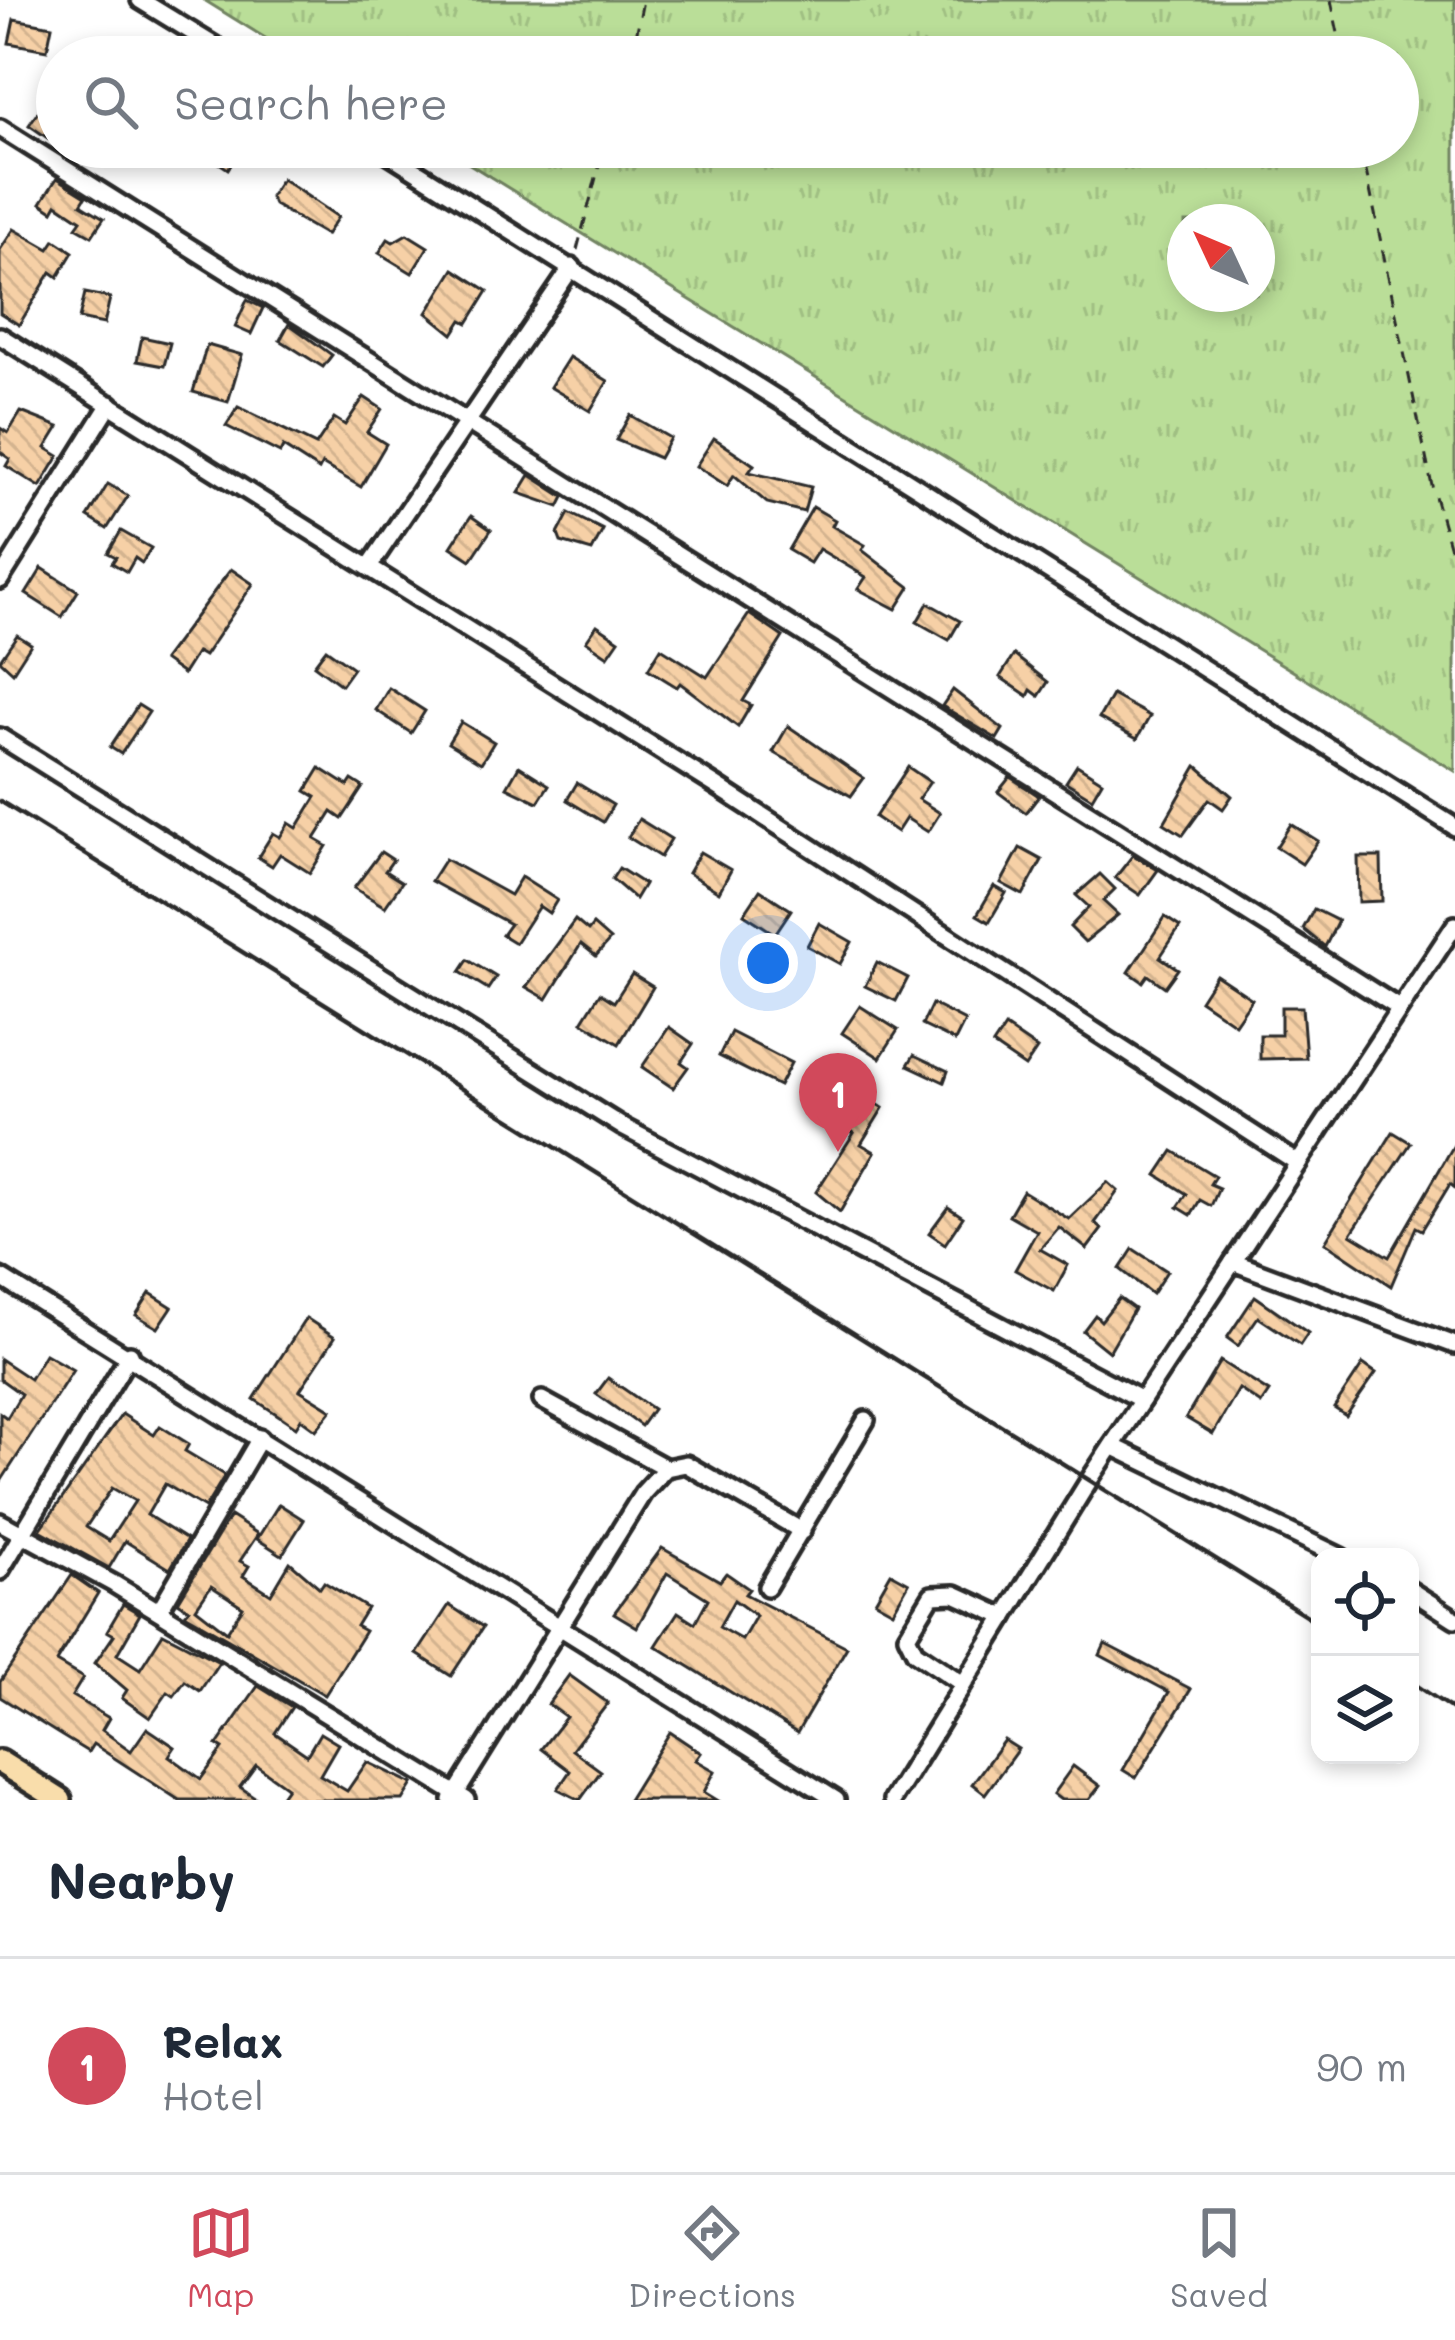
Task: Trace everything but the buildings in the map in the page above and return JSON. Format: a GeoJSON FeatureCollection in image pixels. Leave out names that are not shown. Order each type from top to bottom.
{"type":"FeatureCollection","features":[{"type":"Feature","properties":{"kind":"highway"},"geometry":{"type":"LineString","coordinates":[[0,1762],[60,1800]]}},
{"type":"Feature","properties":{"kind":"street"},"geometry":{"type":"LineString","coordinates":[[140,0],[198,36]]}},
{"type":"Feature","properties":{"kind":"street"},"geometry":{"type":"LineString","coordinates":[[0,128],[36,151]]}},
{"type":"Feature","properties":{"kind":"street"},"geometry":{"type":"LineString","coordinates":[[63,168],[1399,1008]]}},
{"type":"Feature","properties":{"kind":"street"},"geometry":{"type":"LineString","coordinates":[[412,168],[1455,827]]}},
{"type":"Feature","properties":{"kind":"street"},"geometry":{"type":"LineString","coordinates":[[369,567],[572,267]]}},
{"type":"Feature","properties":{"kind":"street"},"geometry":{"type":"LineString","coordinates":[[0,336],[1298,1163]]}},
{"type":"Feature","properties":{"kind":"street"},"geometry":{"type":"LineString","coordinates":[[0,580],[110,404]]}},
{"type":"Feature","properties":{"kind":"street"},"geometry":{"type":"LineString","coordinates":[[0,737],[623,1127],[1142,1400]]}},
{"type":"Feature","properties":{"kind":"street"},"geometry":{"type":"LineString","coordinates":[[892,1800],[1112,1446],[1455,925]]}},
{"type":"Feature","properties":{"kind":"street"},"geometry":{"type":"LineString","coordinates":[[1233,1262],[1455,1345]]}},
{"type":"Feature","properties":{"kind":"street"},"geometry":{"type":"LineString","coordinates":[[0,1277],[130,1354],[556,1630],[836,1800]]}},
{"type":"Feature","properties":{"kind":"street"},"geometry":{"type":"LineString","coordinates":[[0,1570],[130,1354]]}},
{"type":"Feature","properties":{"kind":"street"},"geometry":{"type":"LineString","coordinates":[[542,1400],[666,1468]]}},
{"type":"Feature","properties":{"kind":"street"},"geometry":{"type":"LineString","coordinates":[[767,1587],[866,1420]]}},
{"type":"Feature","properties":{"kind":"street"},"geometry":{"type":"LineString","coordinates":[[159,1611],[260,1438]]}},
{"type":"Feature","properties":{"kind":"street"},"geometry":{"type":"LineString","coordinates":[[1112,1446],[1322,1548]]}},
{"type":"Feature","properties":{"kind":"street"},"geometry":{"type":"LineString","coordinates":[[0,1522],[159,1611],[458,1798],[556,1630],[643,1493],[666,1468],[686,1464],[802,1531]]}},
{"type":"Feature","properties":{"kind":"street"},"geometry":{"type":"LineString","coordinates":[[963,1684],[915,1652],[907,1636],[917,1614],[932,1595],[955,1594],[1005,1617]]}},
{"type":"Feature","properties":{"kind":"street"},"geometry":{"type":"LineString","coordinates":[[1419,1596],[1455,1619]]}},
{"type":"Feature","properties":{"kind":"path"},"geometry":{"type":"LineString","coordinates":[[636,36],[643,0]]}},
{"type":"Feature","properties":{"kind":"path"},"geometry":{"type":"LineString","coordinates":[[1331,0],[1339,36]]}},
{"type":"Feature","properties":{"kind":"path"},"geometry":{"type":"LineString","coordinates":[[572,267],[598,168]]}},
{"type":"Feature","properties":{"kind":"path"},"geometry":{"type":"LineString","coordinates":[[1365,168],[1432,486],[1455,566]]}},
{"type":"Feature","properties":{"kind":"green space"},"geometry":{"type":"Polygon","coordinates":[[[204,0],[1455,0],[1455,771],[476,168],[1419,168],[1419,36],[262,36],[204,0]]]}},
{"type":"Feature","properties":{"kind":"railway"},"geometry":{"type":"LineString","coordinates":[[0,801],[1311,1618]]}},
{"type":"Feature","properties":{"kind":"railway"},"geometry":{"type":"LineString","coordinates":[[1419,1687],[1455,1711]]}},
{"type":"Feature","properties":{"kind":"place","name":"Relax"},"geometry":{"type":"Point","coordinates":[838,1152]}}]}
